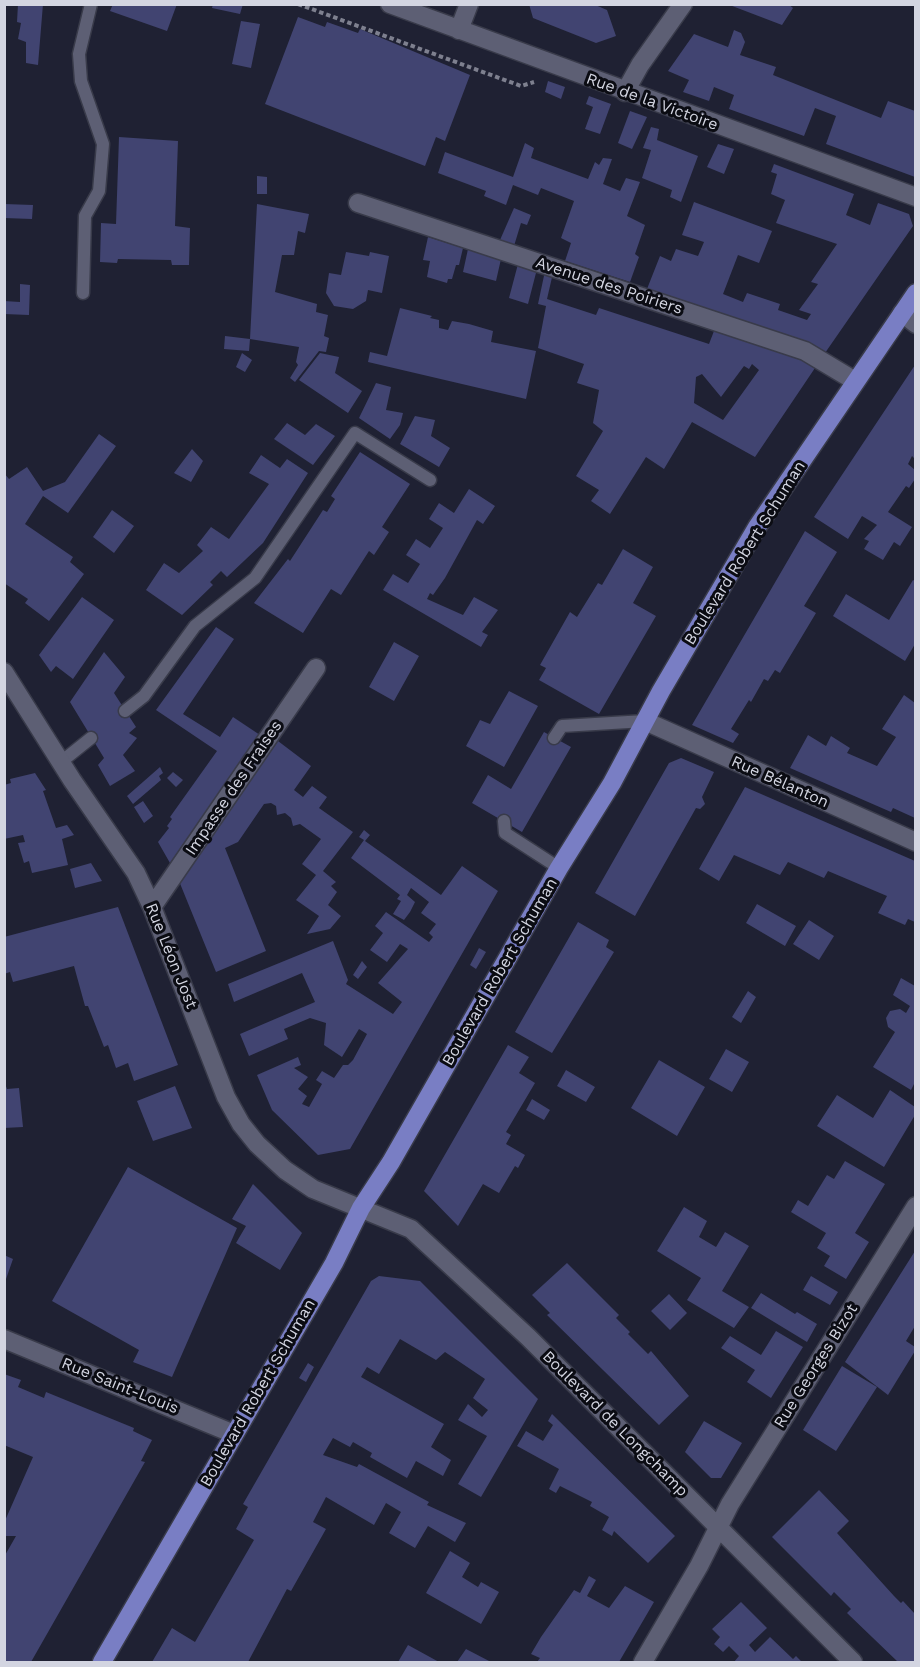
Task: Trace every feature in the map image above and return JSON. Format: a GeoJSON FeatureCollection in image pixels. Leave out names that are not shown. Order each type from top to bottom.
{"type":"FeatureCollection","features":[{"type":"Feature","properties":{"kind":"main road","name":"Boulevard Robert Schuman"},"geometry":{"type":"LineString","coordinates":[[102,1662],[334,1263],[361,1208],[392,1162],[560,868],[612,783],[645,721],[757,527],[855,381],[908,318],[915,293]]}},
{"type":"Feature","properties":{"kind":"street","name":"Rue de la Victoire"},"geometry":{"type":"LineString","coordinates":[[390,4],[915,197]]}},
{"type":"Feature","properties":{"kind":"street"},"geometry":{"type":"LineString","coordinates":[[459,30],[469,4]]}},
{"type":"Feature","properties":{"kind":"street"},"geometry":{"type":"LineString","coordinates":[[625,92],[636,71],[682,4]]}},
{"type":"Feature","properties":{"kind":"street","name":"Avenue des Poiriers"},"geometry":{"type":"LineString","coordinates":[[358,203],[805,351],[855,381]]}},
{"type":"Feature","properties":{"kind":"street","name":"Impasse des Fraises"},"geometry":{"type":"LineString","coordinates":[[152,907],[316,668]]}},
{"type":"Feature","properties":{"kind":"street","name":"Rue Léon Jost"},"geometry":{"type":"LineString","coordinates":[[6,679],[123,851],[152,907],[226,1096],[241,1124],[257,1144],[285,1170],[313,1189],[361,1208]]}},
{"type":"Feature","properties":{"kind":"street","name":"Rue Bélanton"},"geometry":{"type":"LineString","coordinates":[[645,721],[915,842]]}},
{"type":"Feature","properties":{"kind":"street","name":"Rue Georges Bizot"},"geometry":{"type":"LineString","coordinates":[[643,1662],[718,1528],[915,1207]]}},
{"type":"Feature","properties":{"kind":"street","name":"Boulevard de Longchamp"},"geometry":{"type":"LineString","coordinates":[[361,1208],[411,1229],[468,1279],[853,1662]]}},
{"type":"Feature","properties":{"kind":"street","name":"Rue Saint-Louis"},"geometry":{"type":"LineString","coordinates":[[4,1339],[234,1434]]}},
{"type":"Feature","properties":{"kind":"lane"},"geometry":{"type":"LineString","coordinates":[[83,293],[85,216],[99,191],[102,144],[80,72],[79,54],[91,4]]}},
{"type":"Feature","properties":{"kind":"lane"},"geometry":{"type":"LineString","coordinates":[[125,711],[144,696],[195,626],[255,578],[355,433],[430,480]]}},
{"type":"Feature","properties":{"kind":"lane"},"geometry":{"type":"LineString","coordinates":[[554,738],[562,726],[645,721]]}},
{"type":"Feature","properties":{"kind":"lane"},"geometry":{"type":"LineString","coordinates":[[61,762],[91,738]]}},
{"type":"Feature","properties":{"kind":"lane"},"geometry":{"type":"LineString","coordinates":[[504,821],[505,833],[560,868]]}},
{"type":"Feature","properties":{"kind":"path"},"geometry":{"type":"LineString","coordinates":[[298,4],[521,86],[538,81]]}},
{"type":"Feature","properties":{"kind":"building"},"geometry":{"type":"Polygon","coordinates":[[[18,4],[43,4],[38,65],[26,63],[26,42],[18,39],[21,23],[17,22],[18,4]]]}},
{"type":"Feature","properties":{"kind":"building"},"geometry":{"type":"Polygon","coordinates":[[[113,4],[177,4],[167,31],[110,11],[113,4]]]}},
{"type":"Feature","properties":{"kind":"building"},"geometry":{"type":"Polygon","coordinates":[[[213,4],[243,4],[240,14],[212,8],[213,4]]]}},
{"type":"Feature","properties":{"kind":"building"},"geometry":{"type":"Polygon","coordinates":[[[529,4],[593,4],[607,10],[616,36],[596,43],[533,18],[529,4]]]}},
{"type":"Feature","properties":{"kind":"building"},"geometry":{"type":"Polygon","coordinates":[[[727,4],[788,4],[793,8],[782,25],[727,4]]]}},
{"type":"Feature","properties":{"kind":"building"},"geometry":{"type":"Polygon","coordinates":[[[298,17],[325,27],[327,22],[358,33],[360,29],[470,75],[445,141],[436,137],[425,166],[265,104],[298,17]]]}},
{"type":"Feature","properties":{"kind":"building"},"geometry":{"type":"Polygon","coordinates":[[[241,21],[260,24],[251,68],[232,64],[241,21]]]}},
{"type":"Feature","properties":{"kind":"building"},"geometry":{"type":"Polygon","coordinates":[[[734,30],[741,33],[745,42],[740,55],[776,67],[773,75],[881,118],[888,101],[915,111],[915,177],[826,144],[836,116],[815,108],[804,136],[729,109],[734,95],[714,87],[709,101],[683,92],[689,80],[668,71],[694,34],[728,47],[734,30]]]}},
{"type":"Feature","properties":{"kind":"building"},"geometry":{"type":"Polygon","coordinates":[[[548,81],[565,87],[561,99],[545,92],[548,81]]]}},
{"type":"Feature","properties":{"kind":"building"},"geometry":{"type":"Polygon","coordinates":[[[589,96],[611,104],[600,134],[585,129],[593,107],[586,104],[589,96]]]}},
{"type":"Feature","properties":{"kind":"building"},"geometry":{"type":"Polygon","coordinates":[[[630,111],[647,117],[632,149],[618,143],[630,111]]]}},
{"type":"Feature","properties":{"kind":"building"},"geometry":{"type":"Polygon","coordinates":[[[651,127],[659,129],[657,140],[698,156],[681,202],[670,197],[672,190],[642,178],[651,150],[643,148],[651,127]]]}},
{"type":"Feature","properties":{"kind":"building"},"geometry":{"type":"Polygon","coordinates":[[[119,137],[178,141],[175,226],[190,228],[189,265],[172,265],[171,260],[118,259],[117,263],[100,262],[101,223],[116,224],[119,137]]]}},
{"type":"Feature","properties":{"kind":"building"},"geometry":{"type":"Polygon","coordinates":[[[525,143],[534,148],[531,158],[588,179],[595,162],[599,165],[603,158],[612,159],[603,184],[620,191],[626,178],[640,182],[627,216],[645,225],[635,254],[639,257],[630,282],[565,261],[571,243],[561,238],[574,201],[541,188],[538,195],[513,185],[506,205],[484,196],[486,191],[438,173],[445,152],[513,177],[525,143]]]}},
{"type":"Feature","properties":{"kind":"building"},"geometry":{"type":"Polygon","coordinates":[[[718,144],[734,149],[724,174],[707,167],[718,144]]]}},
{"type":"Feature","properties":{"kind":"building"},"geometry":{"type":"Polygon","coordinates":[[[774,164],[854,194],[846,215],[870,225],[878,203],[909,214],[913,226],[825,353],[809,343],[647,289],[660,256],[671,261],[676,249],[698,256],[704,242],[682,235],[694,202],[772,231],[759,263],[738,255],[723,294],[743,302],[747,293],[780,304],[778,310],[807,320],[811,314],[799,310],[818,284],[811,282],[837,244],[776,223],[785,200],[771,194],[777,174],[771,172],[774,164]]]}},
{"type":"Feature","properties":{"kind":"building"},"geometry":{"type":"Polygon","coordinates":[[[257,176],[267,177],[267,194],[257,194],[257,176]]]}},
{"type":"Feature","properties":{"kind":"building"},"geometry":{"type":"Polygon","coordinates":[[[4,204],[33,205],[32,219],[4,218],[4,204]]]}},
{"type":"Feature","properties":{"kind":"building"},"geometry":{"type":"Polygon","coordinates":[[[257,204],[309,214],[305,233],[298,231],[294,255],[282,255],[275,292],[317,304],[316,312],[328,315],[324,336],[329,338],[326,352],[319,351],[295,382],[290,378],[298,365],[296,362],[299,347],[250,339],[257,204]]]}},
{"type":"Feature","properties":{"kind":"building"},"geometry":{"type":"Polygon","coordinates":[[[514,208],[531,215],[527,225],[521,223],[514,246],[500,240],[514,208]]]}},
{"type":"Feature","properties":{"kind":"building"},"geometry":{"type":"Polygon","coordinates":[[[428,237],[463,248],[459,265],[456,265],[452,279],[448,279],[447,283],[427,277],[430,261],[423,260],[428,237]]]}},
{"type":"Feature","properties":{"kind":"building"},"geometry":{"type":"Polygon","coordinates":[[[468,249],[501,259],[496,281],[463,272],[468,249]]]}},
{"type":"Feature","properties":{"kind":"building"},"geometry":{"type":"Polygon","coordinates":[[[346,252],[369,256],[370,252],[389,256],[382,293],[368,290],[366,301],[353,309],[334,306],[326,293],[329,273],[341,275],[346,252]]]}},
{"type":"Feature","properties":{"kind":"building"},"geometry":{"type":"Polygon","coordinates":[[[518,264],[537,269],[528,304],[509,298],[518,264]]]}},
{"type":"Feature","properties":{"kind":"building"},"geometry":{"type":"Polygon","coordinates":[[[545,271],[553,273],[547,299],[596,315],[599,308],[709,344],[714,331],[712,327],[799,356],[815,368],[755,457],[692,422],[664,469],[646,457],[610,514],[591,501],[599,490],[576,476],[603,431],[593,423],[599,390],[577,383],[584,364],[538,348],[546,306],[538,304],[545,271]],[[752,364],[749,369],[744,366],[721,397],[702,374],[696,377],[694,403],[723,420],[759,370],[752,364]]]}},
{"type":"Feature","properties":{"kind":"building"},"geometry":{"type":"Polygon","coordinates":[[[20,284],[30,285],[29,315],[4,314],[4,301],[20,302],[20,284]]]}},
{"type":"Feature","properties":{"kind":"building"},"geometry":{"type":"Polygon","coordinates":[[[400,308],[432,316],[430,318],[439,320],[439,328],[448,330],[452,321],[469,324],[493,331],[491,342],[536,351],[526,399],[368,362],[370,352],[387,356],[400,308]]]}},
{"type":"Feature","properties":{"kind":"building"},"geometry":{"type":"Polygon","coordinates":[[[225,336],[250,339],[249,351],[224,349],[225,336]]]}},
{"type":"Feature","properties":{"kind":"building"},"geometry":{"type":"Polygon","coordinates":[[[242,353],[252,360],[245,372],[236,367],[242,353]]]}},
{"type":"Feature","properties":{"kind":"building"},"geometry":{"type":"Polygon","coordinates":[[[320,353],[339,357],[335,373],[362,391],[348,413],[299,380],[320,353]]]}},
{"type":"Feature","properties":{"kind":"building"},"geometry":{"type":"Polygon","coordinates":[[[915,365],[915,459],[912,456],[908,464],[915,470],[915,479],[909,488],[906,486],[888,512],[912,527],[900,546],[894,542],[883,560],[864,549],[869,541],[864,539],[877,525],[862,516],[848,539],[814,517],[915,365]]]}},
{"type":"Feature","properties":{"kind":"building"},"geometry":{"type":"Polygon","coordinates":[[[376,383],[391,387],[386,410],[403,413],[400,425],[390,439],[359,418],[376,383]]]}},
{"type":"Feature","properties":{"kind":"building"},"geometry":{"type":"Polygon","coordinates":[[[415,416],[435,420],[431,436],[450,448],[439,467],[400,444],[415,416]]]}},
{"type":"Feature","properties":{"kind":"building"},"geometry":{"type":"Polygon","coordinates":[[[287,423],[305,435],[316,424],[335,436],[313,465],[274,439],[287,423]]]}},
{"type":"Feature","properties":{"kind":"building"},"geometry":{"type":"Polygon","coordinates":[[[99,434],[116,446],[68,513],[43,496],[25,524],[73,557],[70,562],[84,574],[49,621],[25,603],[28,599],[4,583],[4,473],[9,479],[27,467],[43,491],[65,482],[99,434]]]}},
{"type":"Feature","properties":{"kind":"building"},"geometry":{"type":"Polygon","coordinates":[[[192,449],[203,461],[191,482],[174,473],[192,449]]]}},
{"type":"Feature","properties":{"kind":"building"},"geometry":{"type":"Polygon","coordinates":[[[360,452],[410,484],[382,527],[389,532],[374,555],[369,551],[341,595],[331,589],[303,633],[254,603],[288,559],[290,561],[323,510],[327,512],[335,499],[331,496],[360,452]]]}},
{"type":"Feature","properties":{"kind":"building"},"geometry":{"type":"Polygon","coordinates":[[[261,455],[280,468],[287,459],[308,473],[263,543],[227,577],[221,571],[210,582],[213,585],[182,615],[146,590],[164,563],[179,573],[203,551],[197,545],[211,527],[229,539],[269,484],[249,473],[261,455]]]}},
{"type":"Feature","properties":{"kind":"building"},"geometry":{"type":"Polygon","coordinates":[[[469,489],[495,506],[483,524],[477,520],[445,578],[433,595],[430,593],[427,599],[463,615],[474,597],[498,610],[482,632],[488,635],[481,647],[383,590],[393,574],[408,583],[420,564],[406,555],[416,539],[430,548],[443,528],[429,519],[439,503],[454,513],[469,489]]]}},
{"type":"Feature","properties":{"kind":"building"},"geometry":{"type":"Polygon","coordinates":[[[112,510],[134,526],[114,553],[93,537],[112,510]]]}},
{"type":"Feature","properties":{"kind":"building"},"geometry":{"type":"Polygon","coordinates":[[[805,531],[837,552],[804,606],[816,613],[780,673],[775,670],[768,681],[764,679],[751,702],[749,700],[731,729],[739,734],[733,743],[692,725],[805,531]]]}},
{"type":"Feature","properties":{"kind":"building"},"geometry":{"type":"Polygon","coordinates":[[[623,549],[653,567],[633,603],[656,616],[599,714],[539,680],[546,668],[540,665],[570,612],[577,617],[598,583],[602,585],[623,549]]]}},
{"type":"Feature","properties":{"kind":"building"},"geometry":{"type":"Polygon","coordinates":[[[913,580],[915,581],[915,644],[905,661],[833,616],[846,594],[889,620],[913,580]]]}},
{"type":"Feature","properties":{"kind":"building"},"geometry":{"type":"Polygon","coordinates":[[[82,597],[114,620],[73,679],[56,666],[51,672],[39,655],[82,597]]]}},
{"type":"Feature","properties":{"kind":"building"},"geometry":{"type":"Polygon","coordinates":[[[216,627],[234,639],[183,714],[220,737],[233,717],[260,735],[170,863],[158,842],[169,828],[167,826],[172,819],[170,817],[217,751],[156,710],[216,627]]]}},
{"type":"Feature","properties":{"kind":"building"},"geometry":{"type":"Polygon","coordinates":[[[394,642],[419,656],[394,701],[369,687],[394,642]]]}},
{"type":"Feature","properties":{"kind":"building"},"geometry":{"type":"Polygon","coordinates":[[[104,652],[125,677],[114,693],[136,727],[129,733],[137,738],[123,755],[135,771],[110,786],[98,765],[104,758],[70,702],[104,652]]]}},
{"type":"Feature","properties":{"kind":"building"},"geometry":{"type":"Polygon","coordinates":[[[509,691],[538,706],[504,767],[466,746],[480,720],[490,724],[509,691]]]}},
{"type":"Feature","properties":{"kind":"building"},"geometry":{"type":"Polygon","coordinates":[[[904,695],[915,703],[915,818],[893,808],[891,812],[790,768],[808,735],[826,746],[831,736],[850,748],[847,753],[877,766],[896,737],[882,729],[904,695]]]}},
{"type":"Feature","properties":{"kind":"building"},"geometry":{"type":"Polygon","coordinates":[[[544,732],[571,747],[522,832],[472,803],[488,775],[511,789],[544,732]]]}},
{"type":"Feature","properties":{"kind":"building"},"geometry":{"type":"Polygon","coordinates":[[[278,741],[311,766],[294,790],[303,797],[312,786],[327,797],[319,808],[353,832],[323,871],[336,882],[331,886],[337,892],[328,905],[341,916],[330,929],[307,934],[319,916],[296,900],[316,875],[302,864],[321,839],[300,824],[293,826],[291,818],[285,813],[277,815],[276,806],[271,803],[264,804],[238,842],[225,848],[266,951],[216,972],[179,881],[278,741]]]}},
{"type":"Feature","properties":{"kind":"building"},"geometry":{"type":"Polygon","coordinates":[[[681,758],[714,772],[702,797],[705,804],[700,809],[696,808],[635,916],[595,893],[669,763],[681,758]]]}},
{"type":"Feature","properties":{"kind":"building"},"geometry":{"type":"Polygon","coordinates":[[[160,767],[163,773],[159,776],[161,780],[133,804],[127,796],[160,767]]]}},
{"type":"Feature","properties":{"kind":"building"},"geometry":{"type":"Polygon","coordinates":[[[173,772],[183,780],[176,787],[167,778],[173,772]]]}},
{"type":"Feature","properties":{"kind":"building"},"geometry":{"type":"Polygon","coordinates":[[[35,773],[46,790],[43,791],[56,828],[67,825],[74,835],[62,839],[68,865],[32,873],[29,861],[24,863],[18,843],[25,842],[23,835],[4,839],[4,785],[11,783],[10,779],[35,773]]]}},
{"type":"Feature","properties":{"kind":"building"},"geometry":{"type":"Polygon","coordinates":[[[745,787],[915,861],[915,922],[908,919],[905,925],[878,913],[887,896],[828,871],[824,878],[788,862],[780,875],[734,855],[719,881],[699,869],[745,787]]]}},
{"type":"Feature","properties":{"kind":"building"},"geometry":{"type":"Polygon","coordinates":[[[143,801],[153,816],[144,823],[134,807],[143,801]]]}},
{"type":"Feature","properties":{"kind":"building"},"geometry":{"type":"Polygon","coordinates":[[[364,830],[370,835],[365,841],[441,895],[462,866],[498,891],[350,1149],[318,1155],[272,1110],[257,1075],[298,1057],[301,1065],[294,1068],[308,1077],[298,1089],[307,1096],[302,1104],[309,1107],[322,1084],[316,1080],[322,1071],[334,1078],[343,1065],[348,1065],[353,1060],[367,1034],[359,1029],[342,1057],[324,1045],[326,1023],[310,1018],[284,1029],[288,1039],[249,1056],[240,1034],[315,1002],[302,973],[234,1002],[228,984],[333,941],[348,980],[346,984],[393,1014],[402,1002],[378,983],[408,949],[400,944],[387,962],[370,950],[383,933],[375,926],[386,912],[429,942],[433,937],[429,933],[436,924],[421,913],[429,902],[411,888],[407,895],[415,902],[410,912],[404,920],[393,914],[401,901],[397,899],[400,895],[351,858],[364,840],[359,837],[364,830]]]}},
{"type":"Feature","properties":{"kind":"building"},"geometry":{"type":"Polygon","coordinates":[[[91,863],[102,881],[75,888],[70,869],[91,863]]]}},
{"type":"Feature","properties":{"kind":"building"},"geometry":{"type":"Polygon","coordinates":[[[757,904],[796,926],[785,946],[746,923],[757,904]]]}},
{"type":"Feature","properties":{"kind":"building"},"geometry":{"type":"Polygon","coordinates":[[[118,907],[178,1065],[134,1081],[128,1063],[116,1068],[108,1045],[104,1047],[88,1006],[85,1006],[74,966],[13,982],[10,972],[4,974],[4,937],[118,907]]]}},
{"type":"Feature","properties":{"kind":"building"},"geometry":{"type":"Polygon","coordinates":[[[809,920],[834,936],[819,960],[793,944],[809,920]]]}},
{"type":"Feature","properties":{"kind":"building"},"geometry":{"type":"Polygon","coordinates":[[[578,922],[609,940],[606,947],[614,952],[552,1053],[515,1032],[578,922]]]}},
{"type":"Feature","properties":{"kind":"building"},"geometry":{"type":"Polygon","coordinates":[[[479,948],[486,952],[476,969],[470,965],[479,948]]]}},
{"type":"Feature","properties":{"kind":"building"},"geometry":{"type":"Polygon","coordinates":[[[362,961],[367,967],[358,979],[353,975],[362,961]]]}},
{"type":"Feature","properties":{"kind":"building"},"geometry":{"type":"Polygon","coordinates":[[[901,978],[915,986],[915,1082],[911,1090],[873,1067],[895,1032],[888,1027],[886,1018],[890,1011],[900,1009],[906,1013],[910,1006],[893,995],[901,978]]]}},
{"type":"Feature","properties":{"kind":"building"},"geometry":{"type":"Polygon","coordinates":[[[748,991],[756,997],[741,1023],[732,1017],[748,991]]]}},
{"type":"Feature","properties":{"kind":"building"},"geometry":{"type":"Polygon","coordinates":[[[508,1045],[529,1057],[519,1073],[535,1083],[506,1132],[511,1135],[506,1144],[525,1155],[518,1168],[515,1166],[499,1193],[483,1184],[458,1226],[424,1191],[508,1045]]]}},
{"type":"Feature","properties":{"kind":"building"},"geometry":{"type":"Polygon","coordinates":[[[726,1049],[749,1062],[732,1092],[709,1079],[726,1049]]]}},
{"type":"Feature","properties":{"kind":"building"},"geometry":{"type":"Polygon","coordinates":[[[659,1060],[705,1087],[677,1136],[631,1108],[659,1060]]]}},
{"type":"Feature","properties":{"kind":"building"},"geometry":{"type":"Polygon","coordinates":[[[566,1070],[595,1087],[586,1102],[557,1086],[566,1070]]]}},
{"type":"Feature","properties":{"kind":"building"},"geometry":{"type":"Polygon","coordinates":[[[4,1081],[7,1089],[19,1088],[23,1127],[4,1128],[4,1081]]]}},
{"type":"Feature","properties":{"kind":"building"},"geometry":{"type":"Polygon","coordinates":[[[175,1086],[192,1128],[153,1141],[137,1101],[175,1086]]]}},
{"type":"Feature","properties":{"kind":"building"},"geometry":{"type":"Polygon","coordinates":[[[890,1090],[915,1107],[915,1115],[884,1167],[817,1126],[837,1095],[873,1118],[890,1090]]]}},
{"type":"Feature","properties":{"kind":"building"},"geometry":{"type":"Polygon","coordinates":[[[532,1099],[550,1110],[544,1120],[526,1110],[532,1099]]]}},
{"type":"Feature","properties":{"kind":"building"},"geometry":{"type":"Polygon","coordinates":[[[845,1161],[885,1184],[855,1233],[869,1242],[846,1279],[824,1266],[830,1256],[817,1248],[826,1233],[791,1212],[798,1200],[808,1206],[827,1175],[834,1179],[845,1161]]]}},
{"type":"Feature","properties":{"kind":"building"},"geometry":{"type":"Polygon","coordinates":[[[128,1167],[237,1228],[172,1377],[133,1362],[139,1350],[52,1301],[128,1167]]]}},
{"type":"Feature","properties":{"kind":"building"},"geometry":{"type":"Polygon","coordinates":[[[253,1184],[302,1233],[280,1270],[236,1243],[246,1226],[232,1219],[253,1184]]]}},
{"type":"Feature","properties":{"kind":"building"},"geometry":{"type":"Polygon","coordinates":[[[684,1207],[707,1221],[699,1237],[716,1247],[725,1232],[749,1246],[722,1291],[749,1307],[734,1328],[687,1300],[701,1278],[657,1251],[684,1207]]]}},
{"type":"Feature","properties":{"kind":"building"},"geometry":{"type":"Polygon","coordinates":[[[915,1251],[915,1326],[906,1341],[915,1347],[915,1351],[888,1395],[845,1362],[915,1251]]]}},
{"type":"Feature","properties":{"kind":"building"},"geometry":{"type":"Polygon","coordinates":[[[4,1255],[13,1259],[5,1282],[4,1282],[4,1255]]]}},
{"type":"Feature","properties":{"kind":"building"},"geometry":{"type":"Polygon","coordinates":[[[567,1263],[619,1315],[616,1318],[630,1332],[628,1334],[648,1354],[651,1351],[689,1396],[659,1425],[547,1315],[550,1313],[532,1295],[567,1263]]]}},
{"type":"Feature","properties":{"kind":"building"},"geometry":{"type":"Polygon","coordinates":[[[379,1276],[420,1281],[538,1399],[481,1497],[458,1484],[487,1436],[458,1420],[468,1404],[482,1417],[488,1410],[473,1398],[485,1379],[445,1352],[436,1360],[400,1339],[379,1374],[367,1367],[361,1377],[444,1424],[431,1447],[451,1460],[443,1476],[416,1461],[407,1478],[370,1457],[372,1453],[353,1442],[350,1447],[333,1438],[323,1455],[357,1467],[359,1464],[429,1502],[427,1505],[466,1523],[455,1542],[428,1526],[415,1548],[389,1533],[401,1512],[386,1503],[374,1525],[326,1497],[313,1522],[326,1529],[291,1591],[287,1589],[248,1662],[152,1662],[172,1628],[195,1642],[254,1540],[236,1529],[248,1507],[243,1504],[371,1281],[379,1276]]]}},
{"type":"Feature","properties":{"kind":"building"},"geometry":{"type":"Polygon","coordinates":[[[811,1276],[838,1292],[830,1305],[803,1290],[811,1276]]]}},
{"type":"Feature","properties":{"kind":"building"},"geometry":{"type":"Polygon","coordinates":[[[761,1293],[795,1314],[797,1312],[817,1324],[807,1342],[751,1308],[761,1293]]]}},
{"type":"Feature","properties":{"kind":"building"},"geometry":{"type":"Polygon","coordinates":[[[669,1294],[687,1313],[670,1330],[651,1311],[669,1294]]]}},
{"type":"Feature","properties":{"kind":"building"},"geometry":{"type":"Polygon","coordinates":[[[776,1331],[803,1347],[771,1398],[747,1382],[755,1370],[721,1348],[730,1336],[761,1355],[776,1331]]]}},
{"type":"Feature","properties":{"kind":"building"},"geometry":{"type":"Polygon","coordinates":[[[308,1363],[314,1367],[306,1382],[299,1378],[308,1363]]]}},
{"type":"Feature","properties":{"kind":"building"},"geometry":{"type":"Polygon","coordinates":[[[842,1366],[877,1387],[836,1451],[803,1430],[842,1366]]]}},
{"type":"Feature","properties":{"kind":"building"},"geometry":{"type":"Polygon","coordinates":[[[4,1374],[21,1380],[18,1387],[44,1398],[46,1392],[134,1428],[133,1431],[152,1440],[141,1461],[145,1462],[31,1662],[4,1662],[4,1557],[16,1536],[4,1536],[4,1523],[33,1457],[4,1445],[4,1374]]]}},
{"type":"Feature","properties":{"kind":"building"},"geometry":{"type":"Polygon","coordinates":[[[552,1414],[675,1536],[648,1563],[614,1531],[612,1536],[602,1530],[609,1517],[590,1506],[592,1502],[560,1486],[556,1493],[549,1489],[559,1469],[517,1446],[526,1431],[543,1441],[553,1425],[548,1421],[552,1414]]]}},
{"type":"Feature","properties":{"kind":"building"},"geometry":{"type":"Polygon","coordinates":[[[704,1421],[742,1443],[721,1478],[711,1478],[685,1452],[704,1421]]]}},
{"type":"Feature","properties":{"kind":"building"},"geometry":{"type":"Polygon","coordinates":[[[819,1490],[849,1521],[837,1533],[894,1596],[901,1603],[903,1601],[915,1614],[915,1662],[898,1662],[847,1613],[851,1609],[834,1592],[831,1596],[772,1537],[819,1490]]]}},
{"type":"Feature","properties":{"kind":"building"},"geometry":{"type":"Polygon","coordinates":[[[450,1551],[470,1563],[462,1577],[478,1587],[481,1582],[499,1592],[481,1624],[426,1593],[450,1551]]]}},
{"type":"Feature","properties":{"kind":"building"},"geometry":{"type":"Polygon","coordinates":[[[589,1576],[596,1580],[587,1596],[609,1608],[625,1586],[654,1602],[619,1662],[537,1662],[540,1658],[531,1654],[541,1637],[574,1590],[580,1593],[589,1576]]]}},
{"type":"Feature","properties":{"kind":"building"},"geometry":{"type":"Polygon","coordinates":[[[741,1602],[767,1628],[749,1645],[755,1652],[770,1637],[793,1659],[796,1656],[802,1662],[734,1662],[739,1656],[729,1646],[723,1652],[714,1644],[720,1637],[712,1629],[741,1602]]]}},
{"type":"Feature","properties":{"kind":"building"},"geometry":{"type":"Polygon","coordinates":[[[408,1645],[439,1662],[398,1662],[408,1645]]]}},
{"type":"Feature","properties":{"kind":"building"},"geometry":{"type":"Polygon","coordinates":[[[466,1649],[491,1662],[457,1662],[466,1649]]]}}]}
